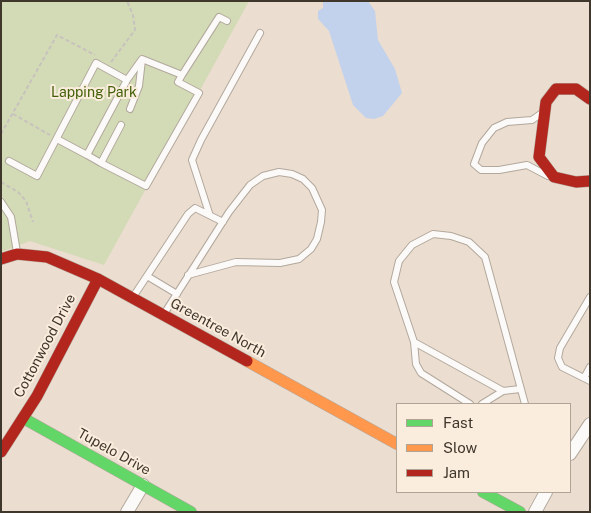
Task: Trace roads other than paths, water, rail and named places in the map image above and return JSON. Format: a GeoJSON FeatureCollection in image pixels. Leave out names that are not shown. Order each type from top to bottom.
{"type":"FeatureCollection","features":[{"type":"Feature","properties":{"kind":"street"},"geometry":{"type":"LineString","coordinates":[[590,99],[576,89],[556,89],[546,102],[540,157],[554,177],[576,182],[590,181]]}},
{"type":"Feature","properties":{"kind":"street"},"geometry":{"type":"LineString","coordinates":[[1,259],[18,254]]}},
{"type":"Feature","properties":{"kind":"street","name":"Greentree North"},"geometry":{"type":"LineString","coordinates":[[18,254],[47,257],[98,279],[396,443]]}},
{"type":"Feature","properties":{"kind":"street","name":"Cottonwood Drive"},"geometry":{"type":"LineString","coordinates":[[1,452],[42,387],[98,279]]}},
{"type":"Feature","properties":{"kind":"street","name":"Tupelo Drive"},"geometry":{"type":"LineString","coordinates":[[23,418],[191,512]]}},
{"type":"Feature","properties":{"kind":"street"},"geometry":{"type":"LineString","coordinates":[[571,452],[590,424]]}},
{"type":"Feature","properties":{"kind":"street"},"geometry":{"type":"LineString","coordinates":[[127,512],[143,485]]}},
{"type":"Feature","properties":{"kind":"street"},"geometry":{"type":"LineString","coordinates":[[485,493],[520,512]]}},
{"type":"Feature","properties":{"kind":"street"},"geometry":{"type":"LineString","coordinates":[[535,512],[545,493]]}},
{"type":"Feature","properties":{"kind":"lane"},"geometry":{"type":"LineString","coordinates":[[57,139],[146,186],[199,93],[178,82],[219,16],[227,21]]}},
{"type":"Feature","properties":{"kind":"lane"},"geometry":{"type":"LineString","coordinates":[[208,213],[192,160],[200,140],[260,34]]}},
{"type":"Feature","properties":{"kind":"lane"},"geometry":{"type":"LineString","coordinates":[[142,59],[182,74]]}},
{"type":"Feature","properties":{"kind":"lane"},"geometry":{"type":"LineString","coordinates":[[87,155],[127,80],[142,59]]}},
{"type":"Feature","properties":{"kind":"lane"},"geometry":{"type":"LineString","coordinates":[[130,108],[139,86],[142,59]]}},
{"type":"Feature","properties":{"kind":"lane"},"geometry":{"type":"LineString","coordinates":[[9,161],[37,176],[96,63],[127,80]]}},
{"type":"Feature","properties":{"kind":"lane"},"geometry":{"type":"LineString","coordinates":[[545,111],[532,120],[507,122],[494,128],[482,143],[474,164],[481,170],[527,166],[543,175],[554,177]]}},
{"type":"Feature","properties":{"kind":"lane"},"geometry":{"type":"LineString","coordinates":[[100,163],[121,125]]}},
{"type":"Feature","properties":{"kind":"lane"},"geometry":{"type":"LineString","coordinates":[[163,315],[188,275],[222,222],[250,185],[263,176],[279,172],[292,174],[303,179],[318,198],[322,210],[317,239],[311,249],[299,259],[280,263],[236,262],[188,275]]}},
{"type":"Feature","properties":{"kind":"lane"},"geometry":{"type":"LineString","coordinates":[[1,202],[11,217],[18,254]]}},
{"type":"Feature","properties":{"kind":"lane"},"geometry":{"type":"LineString","coordinates":[[133,298],[188,214],[195,208],[208,213],[222,222]]}},
{"type":"Feature","properties":{"kind":"lane"},"geometry":{"type":"LineString","coordinates":[[468,403],[421,373],[416,364],[414,342],[394,282],[399,261],[412,246],[433,234],[452,236],[469,242],[485,257],[525,403]]}},
{"type":"Feature","properties":{"kind":"lane"},"geometry":{"type":"LineString","coordinates":[[147,276],[176,294]]}},
{"type":"Feature","properties":{"kind":"lane"},"geometry":{"type":"LineString","coordinates":[[590,297],[560,348],[558,358],[562,366],[587,379],[590,367]]}},
{"type":"Feature","properties":{"kind":"lane"},"geometry":{"type":"LineString","coordinates":[[414,342],[503,390],[520,390]]}},
{"type":"Feature","properties":{"kind":"lane"},"geometry":{"type":"LineString","coordinates":[[484,403],[503,390]]}},
{"type":"Feature","properties":{"kind":"water"},"geometry":{"type":"Polygon","coordinates":[[[323,1],[368,1],[375,11],[378,40],[395,69],[402,93],[383,116],[374,119],[366,118],[353,105],[329,31],[318,19],[318,11],[323,8],[323,1]]]}},
{"type":"Feature","properties":{"kind":"park label","name":"Lapping Park"},"geometry":{"type":"Point","coordinates":[94,93]}}]}
